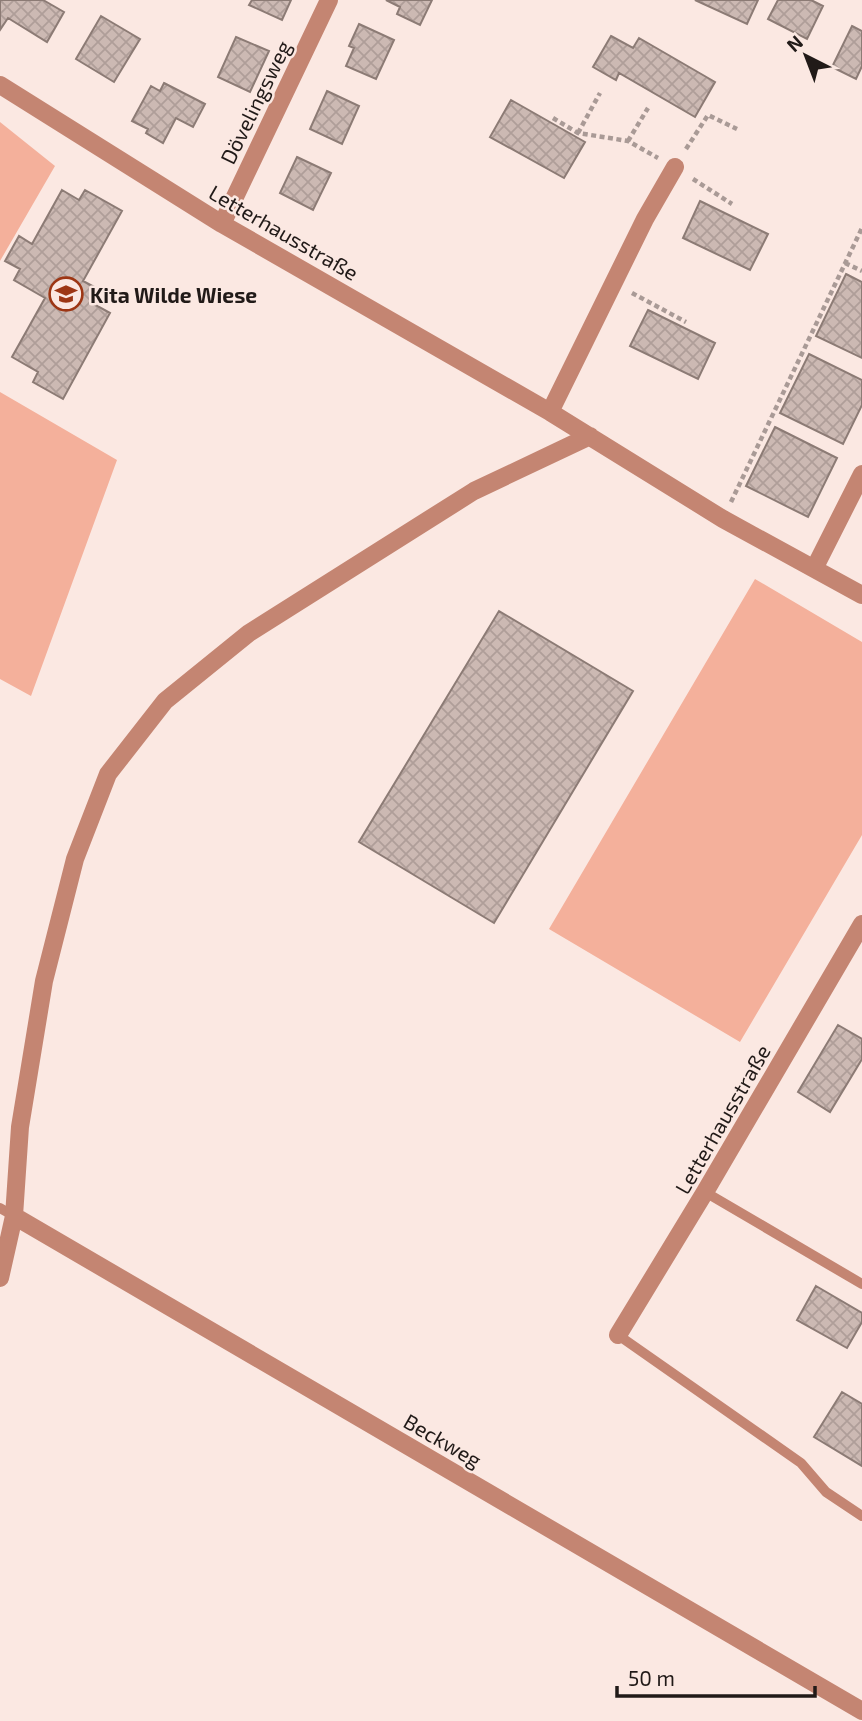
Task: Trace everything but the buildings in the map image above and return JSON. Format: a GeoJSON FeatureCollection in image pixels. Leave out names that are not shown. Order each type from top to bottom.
{"type":"FeatureCollection","features":[{"type":"Feature","properties":{"kind":"street","name":"Dövelingsweg"},"geometry":{"type":"LineString","coordinates":[[222,224],[329,0]]}},
{"type":"Feature","properties":{"kind":"street","name":"Letterhausstraße"},"geometry":{"type":"LineString","coordinates":[[0,85],[222,224],[550,411],[723,519],[862,595]]}},
{"type":"Feature","properties":{"kind":"street"},"geometry":{"type":"LineString","coordinates":[[550,411],[645,219],[675,167]]}},
{"type":"Feature","properties":{"kind":"street"},"geometry":{"type":"LineString","coordinates":[[0,1278],[7,1212],[44,981],[75,859],[108,774],[165,701],[249,633],[474,491],[590,436]]}},
{"type":"Feature","properties":{"kind":"street"},"geometry":{"type":"LineString","coordinates":[[815,567],[862,474]]}},
{"type":"Feature","properties":{"kind":"street","name":"Letterhausstraße"},"geometry":{"type":"LineString","coordinates":[[618,1335],[862,924]]}},
{"type":"Feature","properties":{"kind":"street","name":"Beckweg"},"geometry":{"type":"LineString","coordinates":[[7,1212],[862,1711]]}},
{"type":"Feature","properties":{"kind":"lane"},"geometry":{"type":"LineString","coordinates":[[705,1192],[862,1284]]}},
{"type":"Feature","properties":{"kind":"lane"},"geometry":{"type":"LineString","coordinates":[[618,1335],[802,1463],[826,1492],[862,1516]]}},
{"type":"Feature","properties":{"kind":"path"},"geometry":{"type":"LineString","coordinates":[[578,133],[600,93]]}},
{"type":"Feature","properties":{"kind":"path"},"geometry":{"type":"LineString","coordinates":[[628,141],[648,108]]}},
{"type":"Feature","properties":{"kind":"path"},"geometry":{"type":"LineString","coordinates":[[675,167],[708,115],[737,129]]}},
{"type":"Feature","properties":{"kind":"path"},"geometry":{"type":"LineString","coordinates":[[553,118],[578,133],[628,141],[675,167],[732,204]]}},
{"type":"Feature","properties":{"kind":"path"},"geometry":{"type":"LineString","coordinates":[[723,519],[862,228]]}},
{"type":"Feature","properties":{"kind":"path"},"geometry":{"type":"LineString","coordinates":[[845,263],[862,271]]}},
{"type":"Feature","properties":{"kind":"path"},"geometry":{"type":"LineString","coordinates":[[613,283],[686,322]]}},
{"type":"Feature","properties":{"kind":"shaded area"},"geometry":{"type":"Polygon","coordinates":[[[0,122],[55,166],[0,261],[0,122]]]}},
{"type":"Feature","properties":{"kind":"shaded area"},"geometry":{"type":"Polygon","coordinates":[[[0,392],[117,460],[31,696],[0,679],[0,392]]]}},
{"type":"Feature","properties":{"kind":"shaded area"},"geometry":{"type":"Polygon","coordinates":[[[755,579],[862,642],[862,835],[740,1042],[549,929],[755,579]]]}},
{"type":"Feature","properties":{"kind":"place","name":"Kita Wilde Wiese"},"geometry":{"type":"Point","coordinates":[66,294]}}]}
